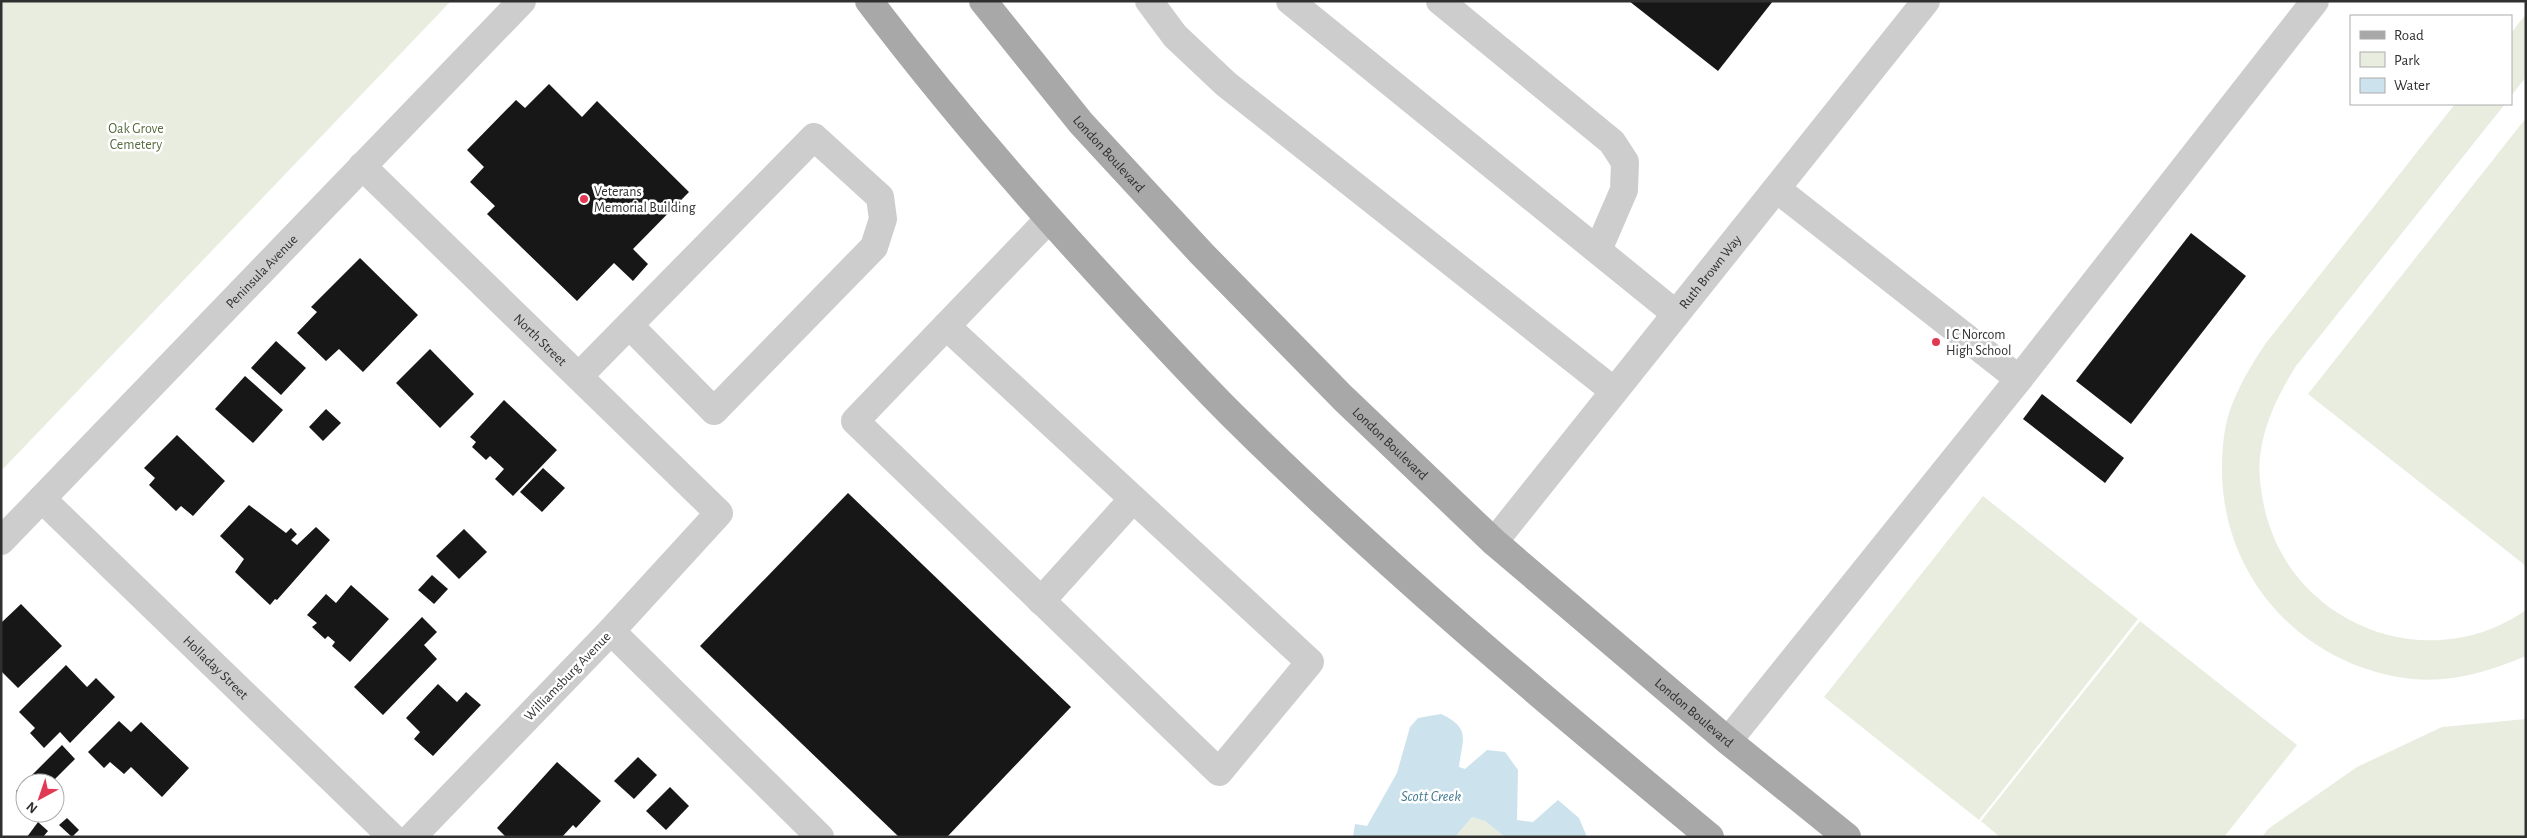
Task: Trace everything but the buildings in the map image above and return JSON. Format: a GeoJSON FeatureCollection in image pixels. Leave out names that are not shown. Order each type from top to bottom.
{"type":"FeatureCollection","features":[{"type":"Feature","properties":{"kind":"main road"},"geometry":{"type":"LineString","coordinates":[[869,1],[1008,175],[1230,414],[1360,537],[1504,666],[1710,837]]}},
{"type":"Feature","properties":{"kind":"main road","name":"London Boulevard"},"geometry":{"type":"LineString","coordinates":[[983,1],[1081,123],[1202,254],[1343,398],[1494,542],[1728,741],[1847,837]]}},
{"type":"Feature","properties":{"kind":"street","name":"Peninsula Avenue"},"geometry":{"type":"LineString","coordinates":[[1,540],[522,1]]}},
{"type":"Feature","properties":{"kind":"street"},"geometry":{"type":"LineString","coordinates":[[1150,1],[1175,36],[1226,84],[1614,391]]}},
{"type":"Feature","properties":{"kind":"street"},"geometry":{"type":"LineString","coordinates":[[1290,1],[1318,10],[1598,250],[1676,314]]}},
{"type":"Feature","properties":{"kind":"street"},"geometry":{"type":"LineString","coordinates":[[1440,1],[1612,142],[1617,149],[1625,162],[1624,190],[1598,250]]}},
{"type":"Feature","properties":{"kind":"street","name":"Ruth Brown Way"},"geometry":{"type":"LineString","coordinates":[[1494,542],[1676,314],[1778,190],[1926,1]]}},
{"type":"Feature","properties":{"kind":"street"},"geometry":{"type":"LineString","coordinates":[[1728,741],[2019,379],[2314,1]]}},
{"type":"Feature","properties":{"kind":"street"},"geometry":{"type":"LineString","coordinates":[[579,376],[814,137],[880,197],[884,219],[874,247],[714,411],[630,326]]}},
{"type":"Feature","properties":{"kind":"street","name":"North Street"},"geometry":{"type":"LineString","coordinates":[[362,166],[719,513]]}},
{"type":"Feature","properties":{"kind":"street"},"geometry":{"type":"LineString","coordinates":[[1778,190],[2019,379]]}},
{"type":"Feature","properties":{"kind":"street"},"geometry":{"type":"LineString","coordinates":[[946,326],[1310,662],[1219,772],[855,421],[946,326],[1049,219]]}},
{"type":"Feature","properties":{"kind":"street","name":"Holladay Street"},"geometry":{"type":"LineString","coordinates":[[42,499],[392,837]]}},
{"type":"Feature","properties":{"kind":"street"},"geometry":{"type":"LineString","coordinates":[[1041,601],[1133,499]]}},
{"type":"Feature","properties":{"kind":"street","name":"Williamsburg Avenue"},"geometry":{"type":"LineString","coordinates":[[412,837],[612,631],[719,513]]}},
{"type":"Feature","properties":{"kind":"street"},"geometry":{"type":"LineString","coordinates":[[612,631],[820,837]]}},
{"type":"Feature","properties":{"kind":"green space","name":"Oak Grove Cemetery"},"geometry":{"type":"Polygon","coordinates":[[[1,1],[451,1],[1,471],[1,1]]]}},
{"type":"Feature","properties":{"kind":"green space"},"geometry":{"type":"Polygon","coordinates":[[[2526,14],[2526,77],[2512,95],[2512,32],[2526,14]]]}},
{"type":"Feature","properties":{"kind":"green space"},"geometry":{"type":"Polygon","coordinates":[[[2454,105],[2504,105],[2296,366],[2283,388],[2268,421],[2259,463],[2264,506],[2278,547],[2302,582],[2332,609],[2367,628],[2406,639],[2447,639],[2487,630],[2526,610],[2526,656],[2470,675],[2442,679],[2412,679],[2373,671],[2337,657],[2305,637],[2278,612],[2255,582],[2237,549],[2226,512],[2222,473],[2225,428],[2229,413],[2245,376],[2266,343],[2454,105]]]}},
{"type":"Feature","properties":{"kind":"green space"},"geometry":{"type":"Polygon","coordinates":[[[2526,118],[2526,566],[2308,394],[2526,118]]]}},
{"type":"Feature","properties":{"kind":"green space"},"geometry":{"type":"Polygon","coordinates":[[[1983,496],[2138,619],[1979,820],[1824,697],[1983,496]]]}},
{"type":"Feature","properties":{"kind":"green space"},"geometry":{"type":"Polygon","coordinates":[[[2140,621],[2297,745],[2224,837],[2000,837],[1981,821],[2140,621]]]}},
{"type":"Feature","properties":{"kind":"green space"},"geometry":{"type":"Polygon","coordinates":[[[2526,719],[2526,837],[2262,837],[2268,829],[2357,767],[2442,727],[2526,719]]]}},
{"type":"Feature","properties":{"kind":"green space"},"geometry":{"type":"Polygon","coordinates":[[[1472,817],[1485,821],[1505,837],[1455,837],[1472,817]]]}},
{"type":"Feature","properties":{"kind":"water","name":"Scott Creek"},"geometry":{"type":"Polygon","coordinates":[[[1441,714],[1451,719],[1461,730],[1463,742],[1459,767],[1465,769],[1487,750],[1505,752],[1518,770],[1517,820],[1533,822],[1558,800],[1579,818],[1587,837],[1505,837],[1485,821],[1472,817],[1455,837],[1353,837],[1355,824],[1367,826],[1397,773],[1410,727],[1418,718],[1441,714]]]}},
{"type":"Feature","properties":{"kind":"place","name":"Veterans Memorial Building"},"geometry":{"type":"Point","coordinates":[584,199]}},
{"type":"Feature","properties":{"kind":"place","name":"I C Norcom High School"},"geometry":{"type":"Point","coordinates":[1936,342]}}]}
